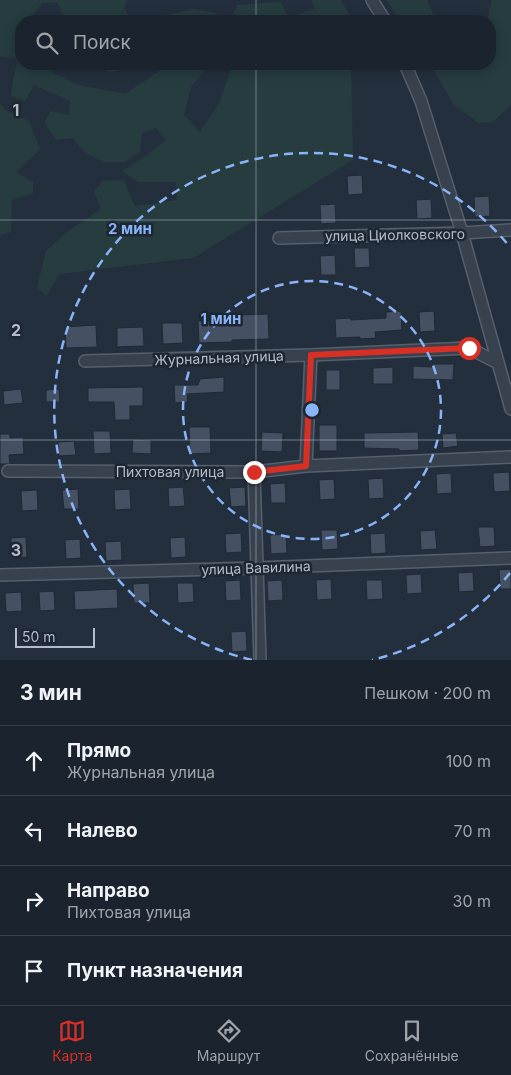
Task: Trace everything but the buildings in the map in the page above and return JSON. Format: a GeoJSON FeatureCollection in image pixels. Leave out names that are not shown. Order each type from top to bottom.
{"type":"FeatureCollection","features":[{"type":"Feature","properties":{"kind":"street"},"geometry":{"type":"LineString","coordinates":[[372,0],[381,15]]}},
{"type":"Feature","properties":{"kind":"street"},"geometry":{"type":"LineString","coordinates":[[408,70],[421,100],[462,233],[498,363],[508,381],[511,409]]}},
{"type":"Feature","properties":{"kind":"street","name":"улица Циолковского"},"geometry":{"type":"LineString","coordinates":[[279,238],[511,230]]}},
{"type":"Feature","properties":{"kind":"street","name":"Журнальная улица"},"geometry":{"type":"LineString","coordinates":[[85,361],[311,355],[469,348],[498,363]]}},
{"type":"Feature","properties":{"kind":"street"},"geometry":{"type":"LineString","coordinates":[[306,466],[311,355]]}},
{"type":"Feature","properties":{"kind":"street","name":"Пихтовая улица"},"geometry":{"type":"LineString","coordinates":[[8,470],[254,472],[306,466],[511,457]]}},
{"type":"Feature","properties":{"kind":"street"},"geometry":{"type":"LineString","coordinates":[[254,472],[260,660]]}},
{"type":"Feature","properties":{"kind":"street","name":"улица Вавилина"},"geometry":{"type":"LineString","coordinates":[[0,574],[257,568],[511,558]]}},
{"type":"Feature","properties":{"kind":"green space"},"geometry":{"type":"Polygon","coordinates":[[[0,0],[127,0],[124,7],[128,15],[63,15],[57,2],[42,3],[33,15],[15,15],[15,58],[0,56],[0,0]]]}},
{"type":"Feature","properties":{"kind":"green space"},"geometry":{"type":"Polygon","coordinates":[[[311,0],[341,0],[349,15],[295,15],[315,9],[311,0]]]}},
{"type":"Feature","properties":{"kind":"green space"},"geometry":{"type":"Polygon","coordinates":[[[387,0],[427,0],[433,15],[396,15],[387,0]]]}},
{"type":"Feature","properties":{"kind":"green space"},"geometry":{"type":"Polygon","coordinates":[[[492,0],[511,0],[511,105],[493,122],[478,123],[454,105],[434,70],[496,70],[496,15],[488,15],[492,0]]]}},
{"type":"Feature","properties":{"kind":"green space"},"geometry":{"type":"Polygon","coordinates":[[[281,2],[287,15],[233,14],[237,5],[281,2]]]}},
{"type":"Feature","properties":{"kind":"green space"},"geometry":{"type":"Polygon","coordinates":[[[194,9],[216,13],[217,15],[167,15],[194,9]]]}},
{"type":"Feature","properties":{"kind":"green space"},"geometry":{"type":"Polygon","coordinates":[[[15,70],[52,70],[51,72],[79,85],[125,94],[161,70],[205,70],[191,87],[184,115],[200,132],[219,103],[231,70],[351,70],[353,160],[193,258],[60,274],[46,296],[37,287],[46,251],[64,234],[101,209],[94,192],[102,181],[124,180],[135,206],[177,200],[176,182],[138,182],[122,171],[146,156],[166,140],[156,128],[142,133],[140,152],[125,162],[104,162],[86,154],[73,138],[56,140],[44,122],[51,111],[69,115],[70,101],[34,85],[25,101],[11,96],[15,70]]]}},
{"type":"Feature","properties":{"kind":"green space"},"geometry":{"type":"Polygon","coordinates":[[[106,70],[123,70],[109,72],[106,70]]]}},
{"type":"Feature","properties":{"kind":"green space"},"geometry":{"type":"Polygon","coordinates":[[[0,103],[5,110],[29,121],[40,149],[16,172],[33,182],[33,193],[12,200],[11,232],[0,236],[0,103]]]}},
{"type":"Feature","properties":{"kind":"route"},"geometry":{"type":"LineString","coordinates":[[254,472],[306,466],[311,355],[469,348]]}}]}
